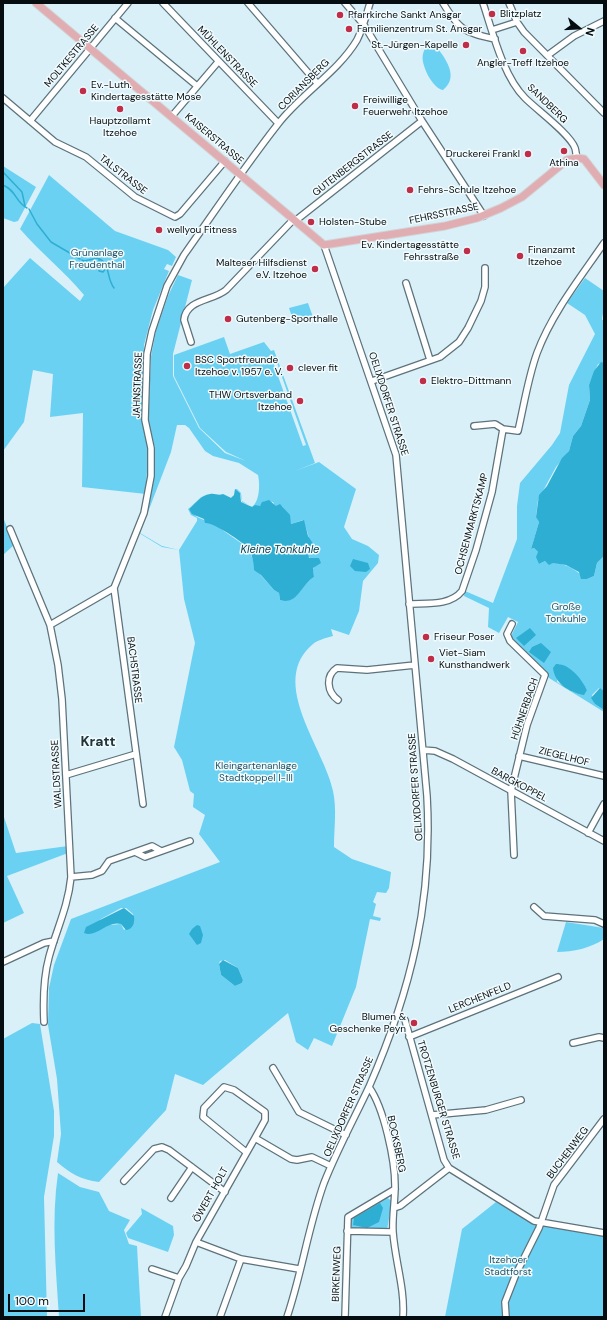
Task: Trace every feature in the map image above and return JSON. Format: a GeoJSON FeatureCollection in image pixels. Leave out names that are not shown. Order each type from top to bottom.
{"type":"FeatureCollection","features":[{"type":"Feature","properties":{"kind":"main road","name":"KAISERSTRASSE"},"geometry":{"type":"LineString","coordinates":[[36,3],[324,245]]}},
{"type":"Feature","properties":{"kind":"main road","name":"SANDBERG"},"geometry":{"type":"LineString","coordinates":[[577,158],[584,159],[604,185]]}},
{"type":"Feature","properties":{"kind":"main road","name":"FEHRSSTRASSE"},"geometry":{"type":"LineString","coordinates":[[324,245],[444,226],[484,216],[520,198],[543,181],[567,160],[577,158]]}},
{"type":"Feature","properties":{"kind":"street","name":"MOLTKESTRASSE"},"geometry":{"type":"LineString","coordinates":[[30,122],[128,3]]}},
{"type":"Feature","properties":{"kind":"street","name":"MÜHLENSTRASSE"},"geometry":{"type":"LineString","coordinates":[[163,3],[278,123]]}},
{"type":"Feature","properties":{"kind":"street"},"geometry":{"type":"LineString","coordinates":[[248,3],[317,83]]}},
{"type":"Feature","properties":{"kind":"street"},"geometry":{"type":"LineString","coordinates":[[346,3],[364,25],[422,121],[484,216]]}},
{"type":"Feature","properties":{"kind":"street","name":"CORIANSBERG"},"geometry":{"type":"LineString","coordinates":[[241,175],[278,123],[344,57],[356,41],[364,25],[370,3]]}},
{"type":"Feature","properties":{"kind":"street"},"geometry":{"type":"LineString","coordinates":[[443,3],[463,29],[495,39]]}},
{"type":"Feature","properties":{"kind":"street","name":"SANDBERG"},"geometry":{"type":"LineString","coordinates":[[483,3],[508,74],[519,92],[565,136],[575,148],[577,158]]}},
{"type":"Feature","properties":{"kind":"street"},"geometry":{"type":"LineString","coordinates":[[509,3],[517,22],[524,32],[604,113]]}},
{"type":"Feature","properties":{"kind":"street"},"geometry":{"type":"LineString","coordinates":[[116,18],[197,86]]}},
{"type":"Feature","properties":{"kind":"street"},"geometry":{"type":"LineString","coordinates":[[492,30],[517,22]]}},
{"type":"Feature","properties":{"kind":"street"},"geometry":{"type":"LineString","coordinates":[[548,56],[574,36],[604,22]]}},
{"type":"Feature","properties":{"kind":"street"},"geometry":{"type":"LineString","coordinates":[[172,116],[218,62]]}},
{"type":"Feature","properties":{"kind":"street","name":"TALSTRASSE"},"geometry":{"type":"LineString","coordinates":[[3,98],[55,142],[86,157],[135,197],[175,217],[180,214],[225,161]]}},
{"type":"Feature","properties":{"kind":"street","name":"GUTENBERGSTRASSE"},"geometry":{"type":"LineString","coordinates":[[191,342],[184,320],[188,311],[198,302],[222,293],[294,220],[422,121]]}},
{"type":"Feature","properties":{"kind":"street","name":"JAHNSTRASSE"},"geometry":{"type":"LineString","coordinates":[[114,588],[144,513],[149,489],[151,448],[145,420],[147,354],[152,331],[167,286],[174,271],[241,175]]}},
{"type":"Feature","properties":{"kind":"street"},"geometry":{"type":"LineString","coordinates":[[474,426],[495,424],[503,429],[518,431],[531,373],[544,337],[564,302],[604,243]]}},
{"type":"Feature","properties":{"kind":"street","name":"OELIXDORFER STRASSE"},"geometry":{"type":"LineString","coordinates":[[287,1317],[310,1226],[331,1166],[368,1087],[398,1014],[415,951],[427,880],[429,821],[396,455],[372,381],[324,245]]}},
{"type":"Feature","properties":{"kind":"street"},"geometry":{"type":"LineString","coordinates":[[372,381],[447,353],[465,334],[484,293],[485,268]]}},
{"type":"Feature","properties":{"kind":"street"},"geometry":{"type":"LineString","coordinates":[[406,283],[430,360]]}},
{"type":"Feature","properties":{"kind":"street","name":"OCHSENMARKTSKAMP"},"geometry":{"type":"LineString","coordinates":[[409,604],[446,602],[458,596],[462,591],[476,550],[492,492],[503,429]]}},
{"type":"Feature","properties":{"kind":"street","name":"WALDSTRASSE"},"geometry":{"type":"LineString","coordinates":[[10,529],[50,625],[61,686],[71,877],[67,905],[54,941],[44,982],[44,1022]]}},
{"type":"Feature","properties":{"kind":"street"},"geometry":{"type":"LineString","coordinates":[[50,625],[114,588]]}},
{"type":"Feature","properties":{"kind":"street","name":"BACHSTRASSE"},"geometry":{"type":"LineString","coordinates":[[114,588],[143,804]]}},
{"type":"Feature","properties":{"kind":"street","name":"HÜHNERBACH"},"geometry":{"type":"LineString","coordinates":[[512,624],[507,634],[510,641],[545,675],[527,725],[511,791],[514,855]]}},
{"type":"Feature","properties":{"kind":"street"},"geometry":{"type":"LineString","coordinates":[[338,700],[331,694],[329,686],[331,674],[336,669],[367,670],[415,665]]}},
{"type":"Feature","properties":{"kind":"street","name":"BARGKOPPEL"},"geometry":{"type":"LineString","coordinates":[[423,750],[439,753],[604,841]]}},
{"type":"Feature","properties":{"kind":"street"},"geometry":{"type":"LineString","coordinates":[[66,775],[136,754]]}},
{"type":"Feature","properties":{"kind":"street","name":"ZIEGELHOF"},"geometry":{"type":"LineString","coordinates":[[519,756],[604,776]]}},
{"type":"Feature","properties":{"kind":"street"},"geometry":{"type":"LineString","coordinates":[[588,833],[604,804]]}},
{"type":"Feature","properties":{"kind":"street"},"geometry":{"type":"LineString","coordinates":[[71,877],[92,876],[102,871],[109,861],[135,852],[145,857],[190,841]]}},
{"type":"Feature","properties":{"kind":"street"},"geometry":{"type":"LineString","coordinates":[[534,907],[544,916],[595,920],[604,924]]}},
{"type":"Feature","properties":{"kind":"street"},"geometry":{"type":"LineString","coordinates":[[3,962],[44,943],[54,941]]}},
{"type":"Feature","properties":{"kind":"street","name":"LERCHENFELD"},"geometry":{"type":"LineString","coordinates":[[409,1036],[558,977]]}},
{"type":"Feature","properties":{"kind":"street","name":"TROTZENBURGER STRASSE"},"geometry":{"type":"LineString","coordinates":[[398,1014],[405,1020],[444,1160],[449,1168],[531,1219],[540,1223],[604,1233]]}},
{"type":"Feature","properties":{"kind":"street"},"geometry":{"type":"LineString","coordinates":[[573,1043],[599,1037],[604,1038]]}},
{"type":"Feature","properties":{"kind":"street"},"geometry":{"type":"LineString","coordinates":[[273,1068],[299,1112],[346,1135]]}},
{"type":"Feature","properties":{"kind":"street","name":"ÖWERT HOLT"},"geometry":{"type":"LineString","coordinates":[[165,1317],[179,1278],[186,1266],[196,1242],[265,1120],[265,1112],[234,1090],[224,1087],[204,1108],[203,1117],[246,1152]]}},
{"type":"Feature","properties":{"kind":"street","name":"BOCKSBERG"},"geometry":{"type":"LineString","coordinates":[[368,1087],[376,1098],[391,1152],[395,1189],[393,1232],[404,1296],[403,1317]]}},
{"type":"Feature","properties":{"kind":"street"},"geometry":{"type":"LineString","coordinates":[[432,1115],[486,1110],[521,1100]]}},
{"type":"Feature","properties":{"kind":"street","name":"BUCHENWEG"},"geometry":{"type":"LineString","coordinates":[[506,1317],[504,1302],[540,1223],[556,1181],[603,1122]]}},
{"type":"Feature","properties":{"kind":"street"},"geometry":{"type":"LineString","coordinates":[[255,1138],[291,1159],[297,1160],[312,1157],[331,1166]]}},
{"type":"Feature","properties":{"kind":"street"},"geometry":{"type":"LineString","coordinates":[[124,1181],[154,1149],[158,1147],[169,1150],[225,1192]]}},
{"type":"Feature","properties":{"kind":"street"},"geometry":{"type":"LineString","coordinates":[[171,1198],[192,1167]]}},
{"type":"Feature","properties":{"kind":"street"},"geometry":{"type":"LineString","coordinates":[[394,1208],[400,1206],[449,1168]]}},
{"type":"Feature","properties":{"kind":"street","name":"BIRKENWEG"},"geometry":{"type":"LineString","coordinates":[[345,1317],[348,1219],[350,1214],[395,1189]]}},
{"type":"Feature","properties":{"kind":"street"},"geometry":{"type":"LineString","coordinates":[[347,1231],[393,1232]]}},
{"type":"Feature","properties":{"kind":"street"},"geometry":{"type":"LineString","coordinates":[[196,1242],[241,1259],[299,1269]]}},
{"type":"Feature","properties":{"kind":"street"},"geometry":{"type":"LineString","coordinates":[[220,1317],[241,1259]]}},
{"type":"Feature","properties":{"kind":"street"},"geometry":{"type":"LineString","coordinates":[[152,1269],[179,1278]]}},
{"type":"Feature","properties":{"kind":"green space"},"geometry":{"type":"Polygon","coordinates":[[[431,40],[448,64],[450,71],[451,78],[443,90],[439,89],[431,81],[423,64],[424,52],[431,40]]]}},
{"type":"Feature","properties":{"kind":"green space"},"geometry":{"type":"Polygon","coordinates":[[[3,166],[36,187],[18,221],[14,222],[3,218],[3,166]]]}},
{"type":"Feature","properties":{"kind":"green space","name":"Grünanlage Freudenthal"},"geometry":{"type":"Polygon","coordinates":[[[49,175],[115,231],[168,250],[176,257],[172,266],[167,264],[164,269],[169,271],[153,310],[144,345],[142,419],[148,449],[146,494],[82,487],[83,413],[50,417],[53,374],[33,370],[24,422],[3,451],[3,288],[30,258],[80,301],[84,295],[20,229],[49,175]]]}},
{"type":"Feature","properties":{"kind":"green space","name":"Kleingartenanlage Stadtkoppel I-III"},"geometry":{"type":"Polygon","coordinates":[[[178,275],[192,280],[173,354],[173,376],[199,428],[225,453],[246,461],[226,452],[200,428],[174,376],[174,355],[224,337],[230,354],[264,342],[271,351],[274,350],[315,463],[295,471],[319,462],[356,489],[344,527],[352,539],[368,546],[379,555],[378,563],[363,581],[359,611],[349,635],[331,629],[333,636],[313,644],[300,660],[296,677],[297,696],[303,716],[328,774],[333,791],[335,812],[334,847],[352,859],[391,872],[389,888],[386,893],[377,892],[373,902],[376,904],[373,916],[381,918],[380,921],[370,919],[356,987],[332,1046],[314,1038],[308,1050],[296,1042],[288,1013],[203,1085],[175,1074],[166,1110],[99,1182],[87,1180],[76,1175],[57,1162],[61,1134],[57,1079],[48,1025],[49,988],[54,965],[71,919],[220,862],[199,834],[205,815],[193,807],[194,794],[190,791],[182,760],[174,747],[195,643],[184,599],[179,550],[162,547],[139,533],[149,502],[154,476],[155,448],[148,420],[151,356],[156,331],[168,296],[178,275]],[[276,360],[273,362],[303,446],[306,445],[276,360]],[[177,425],[171,452],[140,533],[162,546],[179,550],[197,521],[197,518],[191,515],[188,509],[201,498],[189,509],[197,517],[214,524],[248,548],[258,572],[274,590],[279,593],[280,600],[291,600],[314,577],[313,569],[315,565],[313,558],[308,556],[308,533],[303,520],[291,524],[288,514],[282,506],[275,506],[273,502],[265,501],[260,506],[252,507],[257,501],[259,492],[258,475],[239,463],[213,456],[205,451],[189,428],[185,425],[177,425]],[[121,908],[101,919],[88,934],[109,925],[121,924],[124,930],[134,922],[133,914],[126,908],[121,908]],[[225,960],[220,961],[219,964],[221,975],[235,986],[242,983],[243,980],[238,968],[225,960]]]}},
{"type":"Feature","properties":{"kind":"green space","name":"Große Tonkuhle"},"geometry":{"type":"Polygon","coordinates":[[[585,278],[604,291],[604,308],[602,319],[604,322],[604,363],[598,364],[589,385],[590,400],[581,426],[573,436],[569,451],[556,467],[538,500],[536,516],[539,522],[531,549],[534,548],[538,552],[539,564],[545,561],[551,564],[563,564],[587,579],[594,576],[597,563],[604,556],[604,691],[599,688],[592,695],[595,704],[604,710],[604,712],[549,678],[545,672],[511,641],[511,636],[518,622],[508,617],[499,633],[488,627],[489,608],[464,596],[465,591],[493,603],[517,539],[517,506],[520,483],[552,445],[560,433],[569,385],[595,334],[585,315],[567,303],[585,278]],[[559,664],[557,682],[573,692],[587,690],[582,681],[572,671],[559,664]]]}},
{"type":"Feature","properties":{"kind":"green space"},"geometry":{"type":"Polygon","coordinates":[[[308,303],[313,317],[294,323],[289,308],[308,303]]]}},
{"type":"Feature","properties":{"kind":"green space"},"geometry":{"type":"Polygon","coordinates":[[[235,489],[241,493],[242,501],[249,505],[242,502],[240,493],[235,489]]]}},
{"type":"Feature","properties":{"kind":"green space"},"geometry":{"type":"Polygon","coordinates":[[[3,517],[14,545],[3,555],[3,517]]]}},
{"type":"Feature","properties":{"kind":"green space"},"geometry":{"type":"Polygon","coordinates":[[[3,814],[16,853],[68,846],[68,853],[7,876],[24,913],[3,923],[3,814]]]}},
{"type":"Feature","properties":{"kind":"green space"},"geometry":{"type":"Polygon","coordinates":[[[566,922],[604,928],[604,939],[582,949],[557,952],[566,922]]]}},
{"type":"Feature","properties":{"kind":"green space"},"geometry":{"type":"Polygon","coordinates":[[[32,1023],[40,1024],[54,1111],[54,1136],[44,1197],[47,1317],[3,1317],[3,1039],[32,1023]]]}},
{"type":"Feature","properties":{"kind":"green space"},"geometry":{"type":"Polygon","coordinates":[[[58,1173],[80,1187],[99,1192],[109,1211],[130,1220],[124,1230],[129,1244],[137,1246],[141,1317],[59,1317],[54,1227],[58,1173]]]}},
{"type":"Feature","properties":{"kind":"green space"},"geometry":{"type":"Polygon","coordinates":[[[386,1197],[392,1201],[387,1230],[352,1228],[350,1223],[351,1218],[386,1197]]]}},
{"type":"Feature","properties":{"kind":"green space","name":"Itzehoer Stadtforst"},"geometry":{"type":"Polygon","coordinates":[[[496,1202],[534,1222],[604,1235],[604,1317],[445,1317],[462,1229],[496,1202]]]}},
{"type":"Feature","properties":{"kind":"green space"},"geometry":{"type":"Polygon","coordinates":[[[141,1208],[173,1226],[174,1235],[168,1252],[128,1238],[126,1233],[142,1214],[141,1208]]]}},
{"type":"Feature","properties":{"kind":"water","name":"Große Tonkuhle"},"geometry":{"type":"Polygon","coordinates":[[[601,362],[604,363],[604,556],[597,563],[594,576],[587,579],[581,579],[579,572],[566,565],[553,563],[549,565],[545,561],[539,564],[536,557],[538,552],[534,548],[531,549],[539,522],[536,517],[539,495],[547,486],[562,458],[569,451],[573,436],[581,426],[590,400],[589,385],[594,371],[601,362]]]}},
{"type":"Feature","properties":{"kind":"water","name":"Kleine Tonkuhle"},"geometry":{"type":"Polygon","coordinates":[[[235,489],[240,493],[241,502],[252,507],[255,505],[260,506],[262,502],[269,500],[276,506],[280,504],[290,515],[291,524],[304,520],[308,536],[314,545],[308,553],[309,558],[319,558],[321,563],[313,568],[314,577],[291,600],[280,600],[279,593],[254,570],[252,556],[245,545],[221,529],[205,523],[204,519],[192,514],[189,509],[201,498],[207,495],[223,494],[231,498],[234,495],[235,489]]]}},
{"type":"Feature","properties":{"kind":"water"},"geometry":{"type":"Polygon","coordinates":[[[353,559],[368,563],[370,569],[366,572],[355,571],[350,566],[353,559]]]}},
{"type":"Feature","properties":{"kind":"water"},"geometry":{"type":"Polygon","coordinates":[[[530,628],[536,635],[524,646],[516,638],[530,628]]]}},
{"type":"Feature","properties":{"kind":"water"},"geometry":{"type":"Polygon","coordinates":[[[541,643],[551,652],[544,663],[529,652],[532,647],[541,643]]]}},
{"type":"Feature","properties":{"kind":"water"},"geometry":{"type":"Polygon","coordinates":[[[556,664],[566,666],[574,672],[582,681],[587,690],[584,695],[573,692],[560,683],[554,674],[553,668],[556,664]]]}},
{"type":"Feature","properties":{"kind":"water"},"geometry":{"type":"Polygon","coordinates":[[[600,688],[604,691],[604,710],[595,704],[591,698],[600,688]]]}},
{"type":"Feature","properties":{"kind":"water"},"geometry":{"type":"Polygon","coordinates":[[[124,908],[134,916],[134,923],[132,927],[126,930],[121,924],[116,923],[93,933],[84,933],[86,927],[124,908]]]}},
{"type":"Feature","properties":{"kind":"water"},"geometry":{"type":"Polygon","coordinates":[[[197,925],[200,926],[203,935],[201,943],[197,945],[189,934],[197,925]]]}},
{"type":"Feature","properties":{"kind":"water"},"geometry":{"type":"Polygon","coordinates":[[[223,960],[238,968],[243,980],[242,983],[235,986],[221,975],[219,964],[223,960]]]}},
{"type":"Feature","properties":{"kind":"water"},"geometry":{"type":"Polygon","coordinates":[[[380,1203],[383,1208],[379,1222],[367,1228],[353,1225],[354,1218],[380,1203]]]}},
{"type":"Feature","properties":{"kind":"waterway"},"geometry":{"type":"LineString","coordinates":[[3,172],[22,192],[25,206]]}},
{"type":"Feature","properties":{"kind":"waterway"},"geometry":{"type":"LineString","coordinates":[[3,185],[8,187],[20,203],[27,208]]}},
{"type":"Feature","properties":{"kind":"waterway"},"geometry":{"type":"LineString","coordinates":[[29,209],[37,224],[51,242],[80,259]]}},
{"type":"Feature","properties":{"kind":"waterway"},"geometry":{"type":"LineString","coordinates":[[82,260],[84,261],[98,258],[102,261],[107,267],[110,280],[114,288]]}},
{"type":"Feature","properties":{"kind":"waterway"},"geometry":{"type":"LineString","coordinates":[[99,259],[99,271],[103,272],[107,267]]}},
{"type":"Feature","properties":{"kind":"place","name":"Blitzplatz"},"geometry":{"type":"Point","coordinates":[492,14]}},
{"type":"Feature","properties":{"kind":"place","name":"Pfarrkirche Sankt Ansgar"},"geometry":{"type":"Point","coordinates":[340,15]}},
{"type":"Feature","properties":{"kind":"place","name":"Familienzentrum St. Ansgar"},"geometry":{"type":"Point","coordinates":[349,29]}},
{"type":"Feature","properties":{"kind":"place","name":"St.-Jürgen-Kapelle"},"geometry":{"type":"Point","coordinates":[466,45]}},
{"type":"Feature","properties":{"kind":"place","name":"Angler-Treff Itzehoe"},"geometry":{"type":"Point","coordinates":[523,51]}},
{"type":"Feature","properties":{"kind":"place","name":"Ev.-Luth. Kindertagesstätte Mose"},"geometry":{"type":"Point","coordinates":[83,91]}},
{"type":"Feature","properties":{"kind":"place","name":"Freiwillige Feuerwehr Itzehoe"},"geometry":{"type":"Point","coordinates":[355,106]}},
{"type":"Feature","properties":{"kind":"place","name":"Hauptzollamt Itzehoe"},"geometry":{"type":"Point","coordinates":[120,109]}},
{"type":"Feature","properties":{"kind":"place","name":"Athina"},"geometry":{"type":"Point","coordinates":[564,151]}},
{"type":"Feature","properties":{"kind":"place","name":"Druckerei Frankl"},"geometry":{"type":"Point","coordinates":[528,154]}},
{"type":"Feature","properties":{"kind":"place","name":"Fehrs-Schule Itzehoe"},"geometry":{"type":"Point","coordinates":[410,190]}},
{"type":"Feature","properties":{"kind":"place","name":"Holsten-Stube"},"geometry":{"type":"Point","coordinates":[311,222]}},
{"type":"Feature","properties":{"kind":"place","name":"wellyou Fitness"},"geometry":{"type":"Point","coordinates":[159,230]}},
{"type":"Feature","properties":{"kind":"place","name":"Ev. Kindertagesstätte Fehrsstraße"},"geometry":{"type":"Point","coordinates":[467,251]}},
{"type":"Feature","properties":{"kind":"place","name":"Finanzamt Itzehoe"},"geometry":{"type":"Point","coordinates":[520,256]}},
{"type":"Feature","properties":{"kind":"place","name":"Malteser Hilfsdienst e.V. Itzehoe"},"geometry":{"type":"Point","coordinates":[315,269]}},
{"type":"Feature","properties":{"kind":"place","name":"Gutenberg-Sporthalle"},"geometry":{"type":"Point","coordinates":[228,319]}},
{"type":"Feature","properties":{"kind":"place","name":"BSC Sportfreunde Itzehoe v. 1957 e. V."},"geometry":{"type":"Point","coordinates":[187,366]}},
{"type":"Feature","properties":{"kind":"place","name":"clever fit"},"geometry":{"type":"Point","coordinates":[290,368]}},
{"type":"Feature","properties":{"kind":"place","name":"Elektro-Dittmann"},"geometry":{"type":"Point","coordinates":[423,381]}},
{"type":"Feature","properties":{"kind":"place","name":"THW Ortsverband Itzehoe"},"geometry":{"type":"Point","coordinates":[300,401]}},
{"type":"Feature","properties":{"kind":"place","name":"Friseur Poser"},"geometry":{"type":"Point","coordinates":[426,637]}},
{"type":"Feature","properties":{"kind":"place","name":"Viet-Siam Kunsthandwerk"},"geometry":{"type":"Point","coordinates":[431,659]}},
{"type":"Feature","properties":{"kind":"place","name":"Blumen & Geschenke Peyn"},"geometry":{"type":"Point","coordinates":[414,1023]}},
{"type":"Feature","properties":{"kind":"district","name":"Kratt"},"geometry":{"type":"Point","coordinates":[98,742]}}]}
